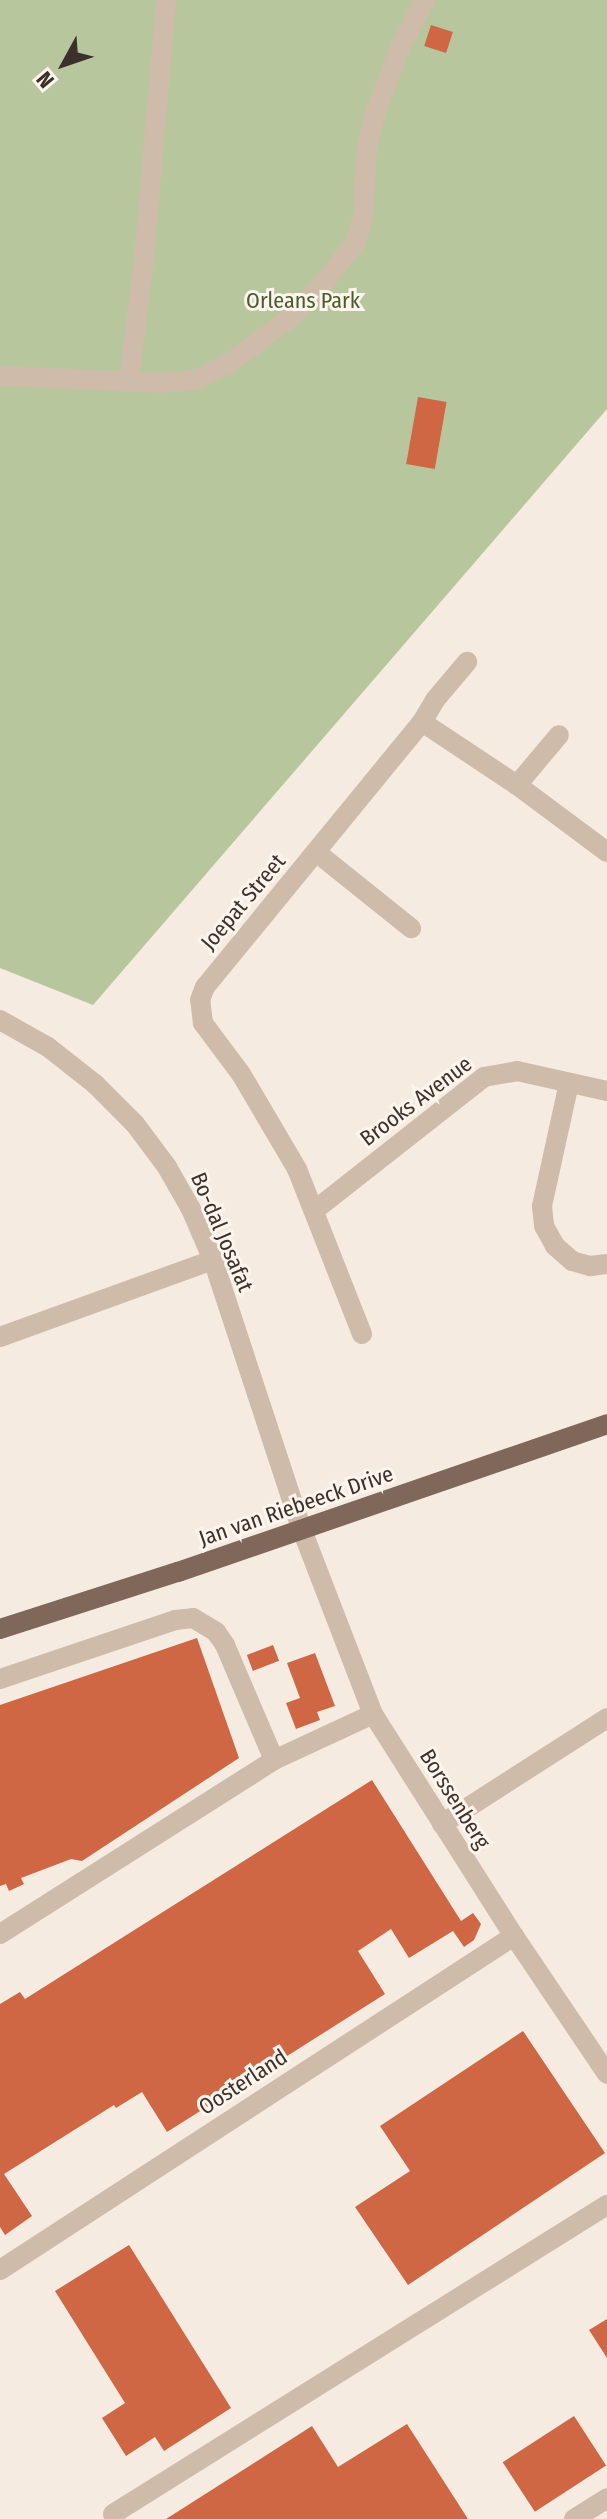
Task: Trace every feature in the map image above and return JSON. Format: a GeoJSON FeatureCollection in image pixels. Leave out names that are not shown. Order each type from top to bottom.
{"type":"FeatureCollection","features":[{"type":"Feature","properties":{"kind":"main road","name":"Jan van Riebeeck Drive"},"geometry":{"type":"LineString","coordinates":[[0,1629],[302,1530],[607,1424]]}},
{"type":"Feature","properties":{"kind":"street"},"geometry":{"type":"LineString","coordinates":[[129,379],[144,258],[166,0]]}},
{"type":"Feature","properties":{"kind":"street"},"geometry":{"type":"LineString","coordinates":[[0,376],[129,379],[166,383],[198,379],[228,364],[286,321],[338,266],[355,243],[363,218],[367,147],[376,110],[401,46],[425,0]]}},
{"type":"Feature","properties":{"kind":"street","name":"Joepat Street"},"geometry":{"type":"LineString","coordinates":[[362,1334],[315,1210],[279,1135],[241,1074],[203,1023],[200,1000],[205,987],[422,722],[435,700],[467,662]]}},
{"type":"Feature","properties":{"kind":"street"},"geometry":{"type":"LineString","coordinates":[[422,722],[517,785],[607,852]]}},
{"type":"Feature","properties":{"kind":"street"},"geometry":{"type":"LineString","coordinates":[[517,785],[559,735]]}},
{"type":"Feature","properties":{"kind":"street"},"geometry":{"type":"LineString","coordinates":[[316,852],[411,928]]}},
{"type":"Feature","properties":{"kind":"street","name":"Bo-dal Josafat"},"geometry":{"type":"LineString","coordinates":[[0,1020],[48,1047],[95,1084],[135,1124],[173,1177],[213,1260],[302,1530]]}},
{"type":"Feature","properties":{"kind":"street","name":"Brooks Avenue"},"geometry":{"type":"LineString","coordinates":[[315,1210],[484,1077],[501,1071],[517,1071],[607,1091]]}},
{"type":"Feature","properties":{"kind":"street"},"geometry":{"type":"LineString","coordinates":[[569,1083],[542,1206],[544,1226],[555,1246],[572,1261],[590,1266],[607,1264]]}},
{"type":"Feature","properties":{"kind":"street"},"geometry":{"type":"LineString","coordinates":[[0,1337],[213,1260]]}},
{"type":"Feature","properties":{"kind":"street","name":"Borssenberg"},"geometry":{"type":"LineString","coordinates":[[302,1530],[373,1714],[514,1936],[607,2074]]}},
{"type":"Feature","properties":{"kind":"street"},"geometry":{"type":"LineString","coordinates":[[0,1679],[175,1620],[193,1618],[216,1632],[225,1645],[274,1760]]}},
{"type":"Feature","properties":{"kind":"street"},"geometry":{"type":"LineString","coordinates":[[0,1934],[274,1760],[373,1714]]}},
{"type":"Feature","properties":{"kind":"street"},"geometry":{"type":"LineString","coordinates":[[442,1824],[607,1718]]}},
{"type":"Feature","properties":{"kind":"street","name":"Oosterland"},"geometry":{"type":"LineString","coordinates":[[0,2270],[514,1936]]}},
{"type":"Feature","properties":{"kind":"street"},"geometry":{"type":"LineString","coordinates":[[113,2514],[607,2205]]}},
{"type":"Feature","properties":{"kind":"street"},"geometry":{"type":"LineString","coordinates":[[574,2519],[607,2498]]}},
{"type":"Feature","properties":{"kind":"green space","name":"Orleans Park"},"geometry":{"type":"Polygon","coordinates":[[[0,0],[607,0],[607,409],[93,1005],[0,968],[0,0]]]}},
{"type":"Feature","properties":{"kind":"building"},"geometry":{"type":"Polygon","coordinates":[[[431,25],[453,32],[446,53],[424,46],[431,25]]]}},
{"type":"Feature","properties":{"kind":"building"},"geometry":{"type":"Polygon","coordinates":[[[418,397],[447,402],[435,469],[406,464],[418,397]]]}},
{"type":"Feature","properties":{"kind":"building"},"geometry":{"type":"Polygon","coordinates":[[[197,1638],[239,1758],[82,1861],[71,1859],[21,1878],[24,1884],[9,1891],[6,1884],[0,1886],[0,1705],[197,1638]]]}},
{"type":"Feature","properties":{"kind":"building"},"geometry":{"type":"Polygon","coordinates":[[[273,1645],[279,1661],[253,1671],[247,1655],[273,1645]]]}},
{"type":"Feature","properties":{"kind":"building"},"geometry":{"type":"Polygon","coordinates":[[[315,1653],[335,1706],[317,1712],[320,1720],[296,1729],[286,1703],[300,1698],[287,1663],[315,1653]]]}},
{"type":"Feature","properties":{"kind":"building"},"geometry":{"type":"Polygon","coordinates":[[[372,1780],[461,1921],[473,1913],[481,1924],[474,1940],[464,1947],[453,1931],[409,1958],[391,1929],[358,1951],[385,1994],[167,2132],[142,2092],[116,2108],[114,2105],[4,2174],[32,2216],[5,2235],[0,2227],[0,2004],[20,1992],[25,1999],[372,1780]]]}},
{"type":"Feature","properties":{"kind":"building"},"geometry":{"type":"Polygon","coordinates":[[[523,2031],[605,2153],[408,2285],[355,2207],[410,2171],[380,2126],[523,2031]]]}},
{"type":"Feature","properties":{"kind":"building"},"geometry":{"type":"Polygon","coordinates":[[[129,2245],[231,2408],[164,2451],[155,2437],[126,2456],[102,2418],[125,2403],[55,2291],[129,2245]]]}},
{"type":"Feature","properties":{"kind":"building"},"geometry":{"type":"Polygon","coordinates":[[[607,2319],[607,2358],[589,2330],[607,2319]]]}},
{"type":"Feature","properties":{"kind":"building"},"geometry":{"type":"Polygon","coordinates":[[[574,2416],[606,2465],[535,2512],[503,2462],[574,2416]]]}},
{"type":"Feature","properties":{"kind":"building"},"geometry":{"type":"Polygon","coordinates":[[[407,2424],[468,2519],[166,2519],[312,2426],[338,2467],[407,2424]]]}}]}
